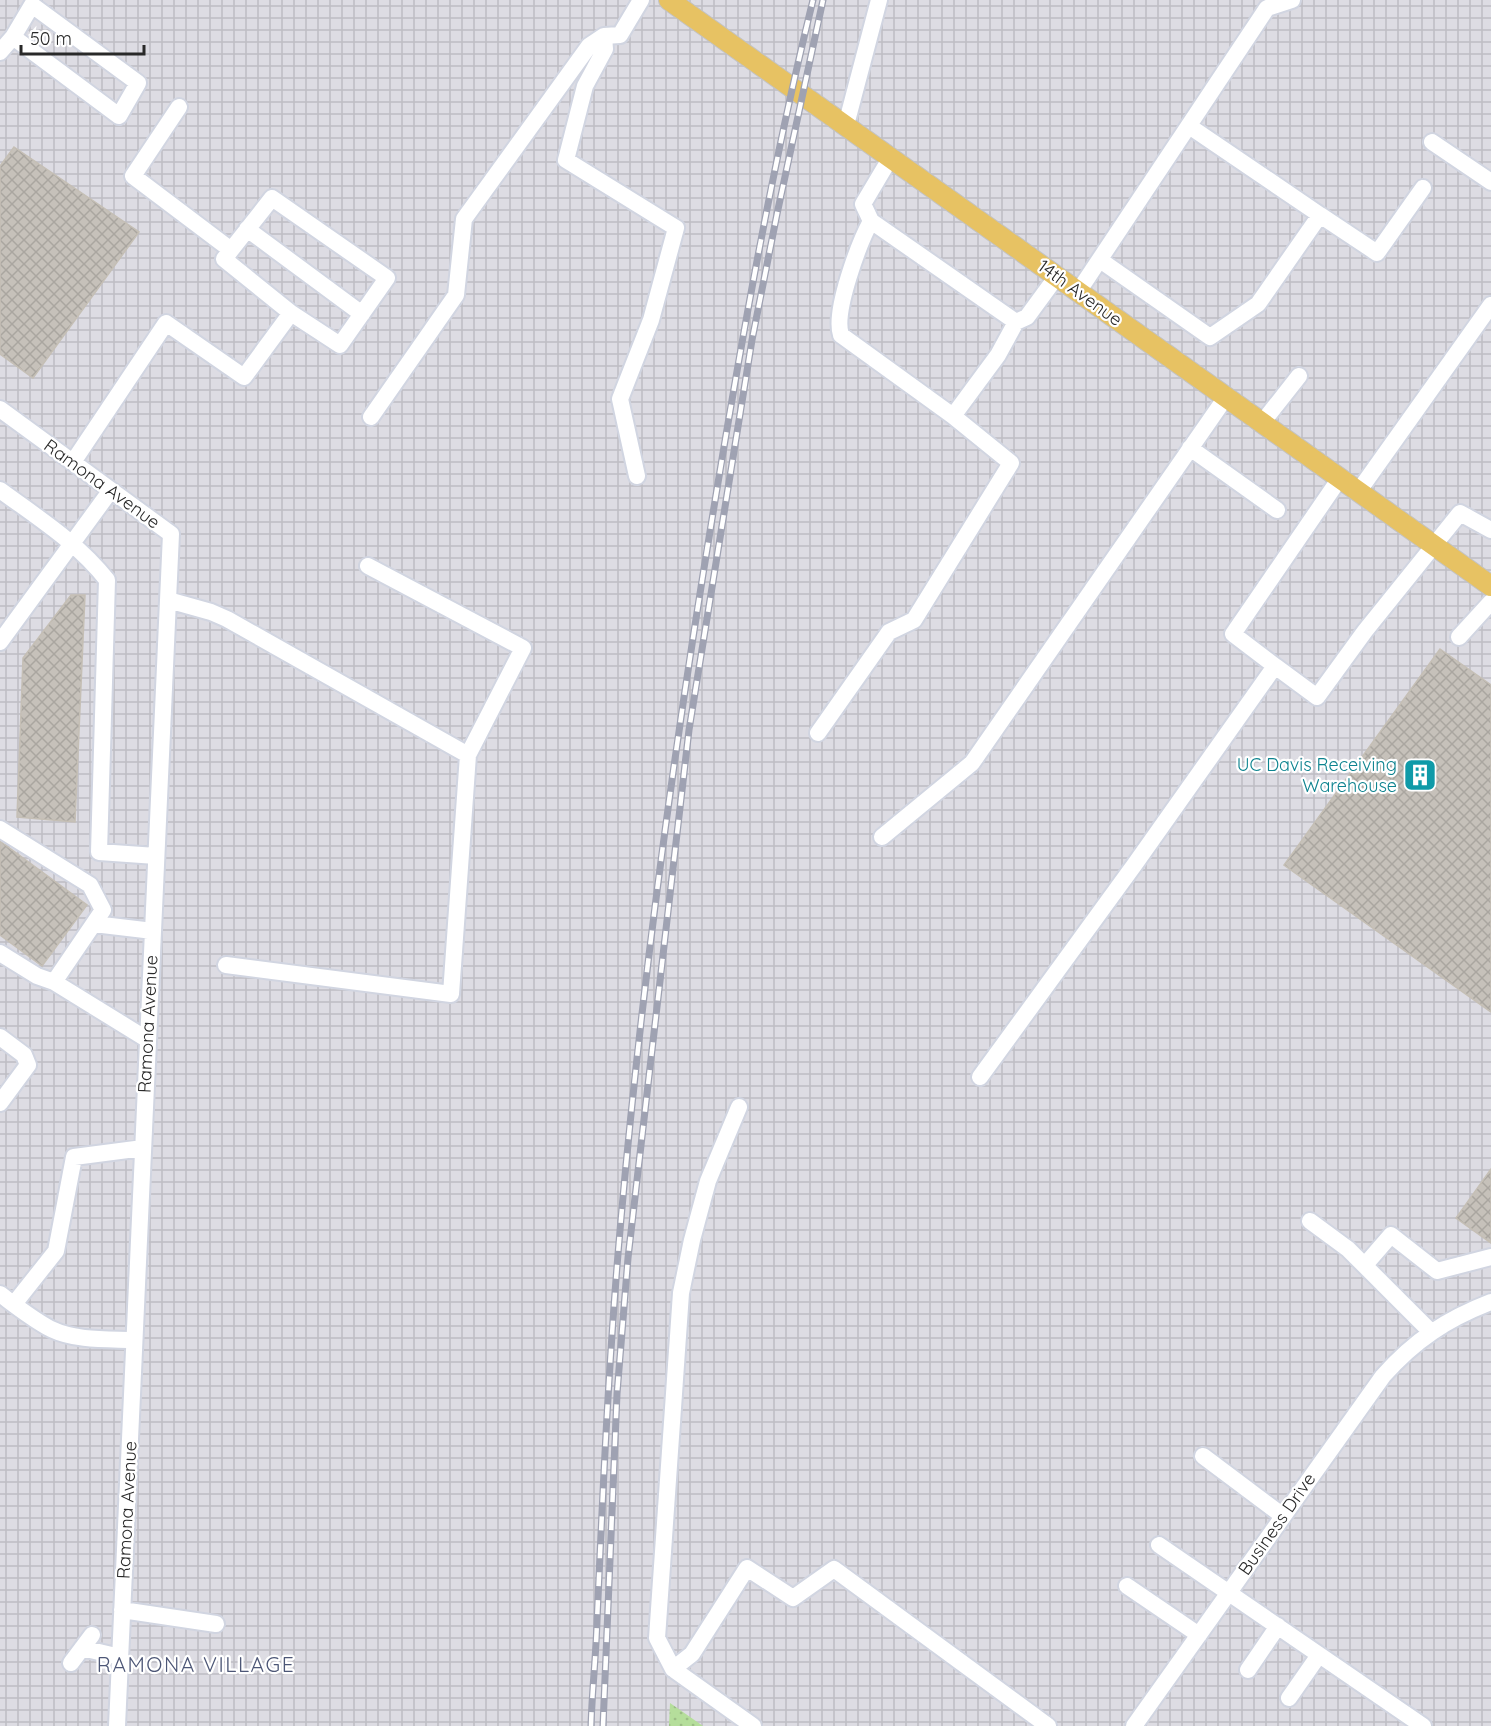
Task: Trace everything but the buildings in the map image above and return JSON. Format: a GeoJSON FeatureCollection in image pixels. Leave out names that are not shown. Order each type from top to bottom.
{"type":"FeatureCollection","features":[{"type":"Feature","properties":{"kind":"main road","name":"14th Avenue"},"geometry":{"type":"LineString","coordinates":[[669,0],[1491,586]]}},
{"type":"Feature","properties":{"kind":"street"},"geometry":{"type":"LineString","coordinates":[[371,417],[456,295],[464,219],[590,46],[604,36],[620,35],[641,0]]}},
{"type":"Feature","properties":{"kind":"street"},"geometry":{"type":"LineString","coordinates":[[846,125],[879,0]]}},
{"type":"Feature","properties":{"kind":"street"},"geometry":{"type":"LineString","coordinates":[[1078,292],[1267,8],[1292,0]]}},
{"type":"Feature","properties":{"kind":"street"},"geometry":{"type":"LineString","coordinates":[[0,52],[13,37],[32,5],[138,83],[119,116],[13,37]]}},
{"type":"Feature","properties":{"kind":"street"},"geometry":{"type":"LineString","coordinates":[[604,36],[605,49],[585,86],[566,160],[676,228],[651,320],[620,399],[637,476]]}},
{"type":"Feature","properties":{"kind":"street"},"geometry":{"type":"LineString","coordinates":[[179,107],[133,176],[231,250]]}},
{"type":"Feature","properties":{"kind":"street"},"geometry":{"type":"LineString","coordinates":[[1189,126],[1377,253],[1423,188]]}},
{"type":"Feature","properties":{"kind":"street"},"geometry":{"type":"LineString","coordinates":[[1432,142],[1491,182]]}},
{"type":"Feature","properties":{"kind":"street"},"geometry":{"type":"LineString","coordinates":[[891,157],[863,204],[871,220],[1016,322]]}},
{"type":"Feature","properties":{"kind":"street"},"geometry":{"type":"LineString","coordinates":[[272,198],[387,278],[340,345],[291,313],[224,260],[231,250],[272,198]]}},
{"type":"Feature","properties":{"kind":"street"},"geometry":{"type":"LineString","coordinates":[[1100,260],[1210,337],[1258,304],[1320,215]]}},
{"type":"Feature","properties":{"kind":"street"},"geometry":{"type":"LineString","coordinates":[[818,733],[889,632],[914,620],[1011,463],[953,416],[842,335],[839,328],[839,314],[862,238],[871,220]]}},
{"type":"Feature","properties":{"kind":"street"},"geometry":{"type":"LineString","coordinates":[[248,229],[362,314]]}},
{"type":"Feature","properties":{"kind":"street"},"geometry":{"type":"LineString","coordinates":[[953,416],[998,355],[1016,322],[1027,318],[1057,276]]}},
{"type":"Feature","properties":{"kind":"street"},"geometry":{"type":"LineString","coordinates":[[1358,492],[1491,305]]}},
{"type":"Feature","properties":{"kind":"street"},"geometry":{"type":"LineString","coordinates":[[73,462],[166,323],[244,377],[291,313]]}},
{"type":"Feature","properties":{"kind":"street"},"geometry":{"type":"LineString","coordinates":[[1262,423],[1299,376]]}},
{"type":"Feature","properties":{"kind":"street"},"geometry":{"type":"LineString","coordinates":[[882,837],[972,764],[1226,397]]}},
{"type":"Feature","properties":{"kind":"street","name":"Ramona Avenue"},"geometry":{"type":"LineString","coordinates":[[0,410],[171,534],[117,1726]]}},
{"type":"Feature","properties":{"kind":"street"},"geometry":{"type":"LineString","coordinates":[[1190,448],[1277,510]]}},
{"type":"Feature","properties":{"kind":"street"},"geometry":{"type":"LineString","coordinates":[[1340,478],[1233,634],[1317,697],[1365,631],[1460,513],[1491,530]]}},
{"type":"Feature","properties":{"kind":"street"},"geometry":{"type":"LineString","coordinates":[[0,490],[73,543],[93,562],[107,580],[99,852],[156,856]]}},
{"type":"Feature","properties":{"kind":"street"},"geometry":{"type":"LineString","coordinates":[[0,642],[111,490]]}},
{"type":"Feature","properties":{"kind":"street"},"geometry":{"type":"LineString","coordinates":[[226,965],[450,994],[468,755],[523,648],[368,566]]}},
{"type":"Feature","properties":{"kind":"street"},"geometry":{"type":"LineString","coordinates":[[168,600],[211,612],[226,619],[468,755]]}},
{"type":"Feature","properties":{"kind":"street"},"geometry":{"type":"LineString","coordinates":[[1459,637],[1491,602]]}},
{"type":"Feature","properties":{"kind":"street"},"geometry":{"type":"LineString","coordinates":[[980,1077],[1275,666]]}},
{"type":"Feature","properties":{"kind":"street"},"geometry":{"type":"LineString","coordinates":[[0,829],[90,885],[103,910],[54,982]]}},
{"type":"Feature","properties":{"kind":"street"},"geometry":{"type":"LineString","coordinates":[[94,924],[153,931]]}},
{"type":"Feature","properties":{"kind":"street"},"geometry":{"type":"LineString","coordinates":[[0,953],[37,976],[54,982],[148,1040]]}},
{"type":"Feature","properties":{"kind":"street"},"geometry":{"type":"LineString","coordinates":[[0,1037],[24,1055],[28,1065],[0,1103]]}},
{"type":"Feature","properties":{"kind":"street"},"geometry":{"type":"LineString","coordinates":[[739,1107],[708,1180],[681,1293],[657,1638],[673,1669],[753,1726]]}},
{"type":"Feature","properties":{"kind":"street"},"geometry":{"type":"LineString","coordinates":[[134,1340],[84,1338],[52,1330],[7,1299],[56,1251],[74,1158],[143,1148]]}},
{"type":"Feature","properties":{"kind":"street"},"geometry":{"type":"LineString","coordinates":[[1310,1221],[1348,1249],[1430,1331]]}},
{"type":"Feature","properties":{"kind":"street"},"geometry":{"type":"LineString","coordinates":[[1365,1265],[1391,1235],[1437,1271],[1491,1257]]}},
{"type":"Feature","properties":{"kind":"street","name":"Business Drive"},"geometry":{"type":"LineString","coordinates":[[1134,1726],[1383,1376],[1401,1356],[1430,1331],[1458,1315],[1491,1302]]}},
{"type":"Feature","properties":{"kind":"street"},"geometry":{"type":"LineString","coordinates":[[1203,1456],[1283,1516]]}},
{"type":"Feature","properties":{"kind":"street"},"geometry":{"type":"LineString","coordinates":[[1159,1545],[1423,1726]]}},
{"type":"Feature","properties":{"kind":"street"},"geometry":{"type":"LineString","coordinates":[[673,1669],[692,1654],[747,1568],[793,1598],[834,1569],[1048,1726]]}},
{"type":"Feature","properties":{"kind":"street"},"geometry":{"type":"LineString","coordinates":[[1127,1586],[1199,1635]]}},
{"type":"Feature","properties":{"kind":"street"},"geometry":{"type":"LineString","coordinates":[[122,1610],[216,1624]]}},
{"type":"Feature","properties":{"kind":"street"},"geometry":{"type":"LineString","coordinates":[[1248,1670],[1278,1626]]}},
{"type":"Feature","properties":{"kind":"street"},"geometry":{"type":"LineString","coordinates":[[71,1663],[87,1641],[120,1657]]}},
{"type":"Feature","properties":{"kind":"street"},"geometry":{"type":"LineString","coordinates":[[1289,1698],[1319,1654]]}},
{"type":"Feature","properties":{"kind":"shaded area"},"geometry":{"type":"Polygon","coordinates":[[[0,0],[1491,0],[1491,1726],[0,1726],[0,0]]]}},
{"type":"Feature","properties":{"kind":"green space"},"geometry":{"type":"Polygon","coordinates":[[[670,1703],[703,1726],[669,1726],[670,1703]]]}},
{"type":"Feature","properties":{"kind":"railway"},"geometry":{"type":"LineString","coordinates":[[591,1726],[617,1269],[629,1130],[649,952],[700,595],[736,380],[771,189],[813,0]]}},
{"type":"Feature","properties":{"kind":"railway"},"geometry":{"type":"LineString","coordinates":[[603,1726],[617,1394],[628,1258],[689,730],[752,340],[823,0]]}},
{"type":"Feature","properties":{"kind":"place","name":"UC Davis Receiving Warehouse"},"geometry":{"type":"Point","coordinates":[1420,775]}},
{"type":"Feature","properties":{"kind":"district","name":"RAMONA VILLAGE"},"geometry":{"type":"Point","coordinates":[196,1665]}}]}
